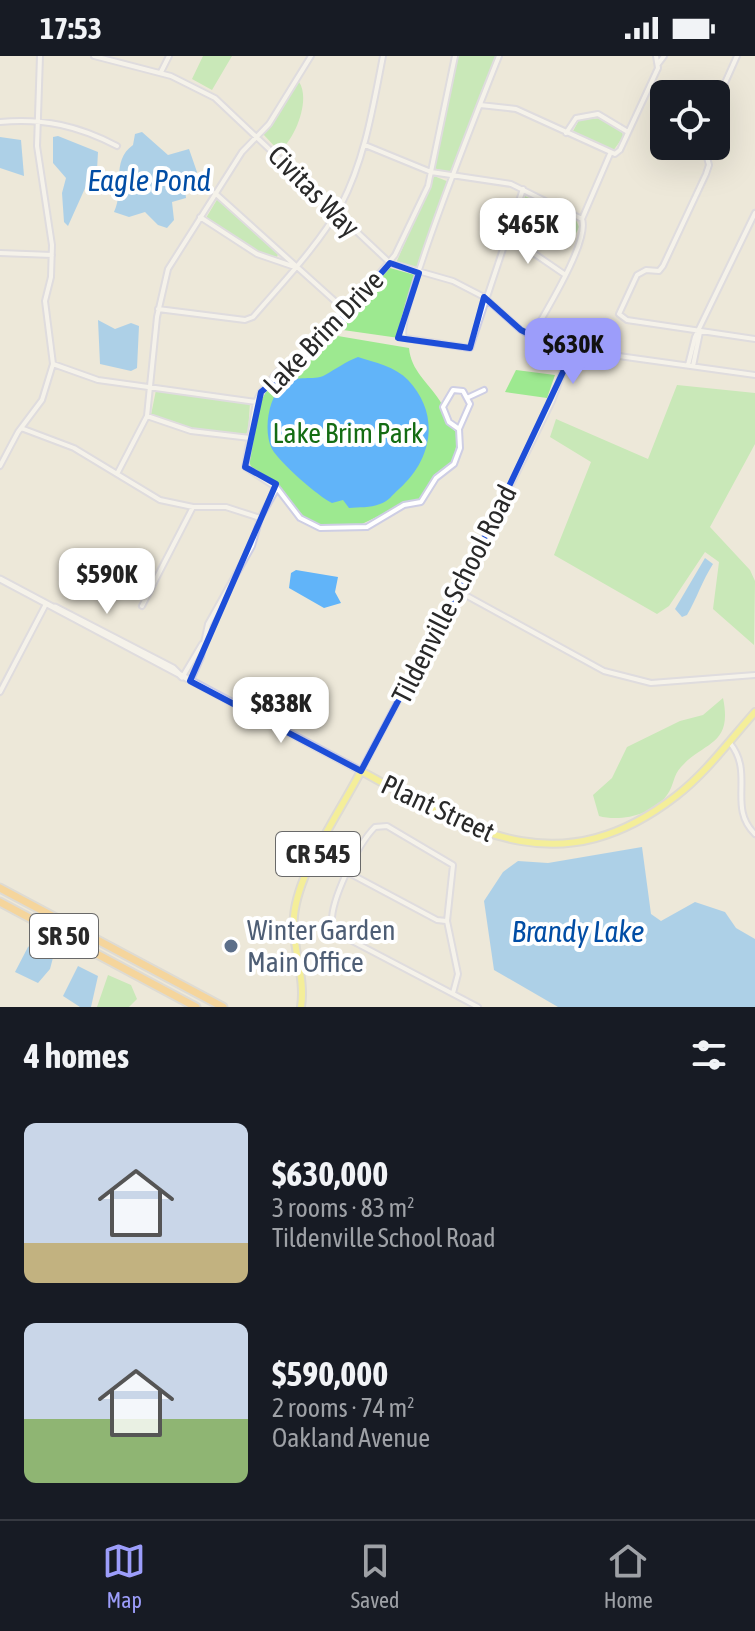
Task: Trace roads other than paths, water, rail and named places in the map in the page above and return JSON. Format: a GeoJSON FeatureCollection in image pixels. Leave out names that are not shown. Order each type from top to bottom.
{"type":"FeatureCollection","features":[{"type":"Feature","properties":{"kind":"highway","name":"SR 50"},"geometry":{"type":"LineString","coordinates":[[0,888],[223,1007]]}},
{"type":"Feature","properties":{"kind":"highway","name":"SR 50"},"geometry":{"type":"LineString","coordinates":[[0,902],[196,1007]]}},
{"type":"Feature","properties":{"kind":"main road","name":"Plant Street"},"geometry":{"type":"LineString","coordinates":[[361,771],[487,835],[522,843],[575,842],[641,820],[677,795],[755,712]]}},
{"type":"Feature","properties":{"kind":"main road","name":"Tildenville School Road"},"geometry":{"type":"LineString","coordinates":[[301,1007],[303,980],[294,919],[300,890],[361,771]]}},
{"type":"Feature","properties":{"kind":"street"},"geometry":{"type":"LineString","coordinates":[[0,466],[21,428],[42,400],[53,364],[45,301],[52,255],[37,122],[40,56]]}},
{"type":"Feature","properties":{"kind":"street","name":"Civitas Way"},"geometry":{"type":"LineString","coordinates":[[94,56],[128,59],[215,98],[258,135],[390,263],[453,281],[484,297],[521,330],[557,353],[571,355]]}},
{"type":"Feature","properties":{"kind":"street"},"geometry":{"type":"LineString","coordinates":[[161,73],[169,56]]}},
{"type":"Feature","properties":{"kind":"street"},"geometry":{"type":"LineString","coordinates":[[117,474],[147,416],[158,309],[168,269],[242,152],[258,135],[311,56]]}},
{"type":"Feature","properties":{"kind":"street"},"geometry":{"type":"LineString","coordinates":[[158,309],[249,320],[336,212],[365,145],[383,56]]}},
{"type":"Feature","properties":{"kind":"street","name":"Lake Brim Drive"},"geometry":{"type":"LineString","coordinates":[[455,56],[425,194],[390,263],[319,343],[278,371],[256,402],[245,467],[277,488],[292,510],[309,524],[335,530],[367,527],[404,505],[421,502],[436,478],[454,464],[460,448],[459,429],[470,407],[469,397]]}},
{"type":"Feature","properties":{"kind":"street"},"geometry":{"type":"LineString","coordinates":[[499,56],[419,273],[403,323],[404,338],[470,348],[484,297],[523,189]]}},
{"type":"Feature","properties":{"kind":"street"},"geometry":{"type":"LineString","coordinates":[[656,56],[658,64]]}},
{"type":"Feature","properties":{"kind":"street"},"geometry":{"type":"LineString","coordinates":[[532,336],[583,233],[582,219],[610,154],[620,150],[664,56]]}},
{"type":"Feature","properties":{"kind":"street"},"geometry":{"type":"LineString","coordinates":[[726,80],[737,56]]}},
{"type":"Feature","properties":{"kind":"street"},"geometry":{"type":"LineString","coordinates":[[480,105],[516,109],[610,154]]}},
{"type":"Feature","properties":{"kind":"street"},"geometry":{"type":"LineString","coordinates":[[566,133],[576,118],[598,114],[628,132]]}},
{"type":"Feature","properties":{"kind":"street"},"geometry":{"type":"LineString","coordinates":[[0,122],[71,125],[117,146]]}},
{"type":"Feature","properties":{"kind":"street"},"geometry":{"type":"LineString","coordinates":[[365,145],[431,172],[511,184],[582,219]]}},
{"type":"Feature","properties":{"kind":"street"},"geometry":{"type":"LineString","coordinates":[[708,160],[706,174],[663,266],[659,271],[646,270],[637,275],[619,314],[627,320],[755,339]]}},
{"type":"Feature","properties":{"kind":"street"},"geometry":{"type":"LineString","coordinates":[[215,193],[347,312]]}},
{"type":"Feature","properties":{"kind":"street"},"geometry":{"type":"LineString","coordinates":[[690,365],[700,330],[755,213]]}},
{"type":"Feature","properties":{"kind":"street"},"geometry":{"type":"LineString","coordinates":[[200,217],[257,254],[294,266]]}},
{"type":"Feature","properties":{"kind":"street"},"geometry":{"type":"LineString","coordinates":[[507,235],[564,274]]}},
{"type":"Feature","properties":{"kind":"street"},"geometry":{"type":"LineString","coordinates":[[0,253],[52,255]]}},
{"type":"Feature","properties":{"kind":"street"},"geometry":{"type":"LineString","coordinates":[[571,355],[583,351],[755,375]]}},
{"type":"Feature","properties":{"kind":"street","name":"Tildenville School Road"},"geometry":{"type":"LineString","coordinates":[[361,771],[458,591],[552,401],[571,355]]}},
{"type":"Feature","properties":{"kind":"street"},"geometry":{"type":"LineString","coordinates":[[53,364],[98,380],[256,402]]}},
{"type":"Feature","properties":{"kind":"street"},"geometry":{"type":"LineString","coordinates":[[459,429],[445,415],[445,399],[451,391],[459,390],[469,397],[484,390]]}},
{"type":"Feature","properties":{"kind":"street"},"geometry":{"type":"LineString","coordinates":[[147,416],[191,431],[250,438]]}},
{"type":"Feature","properties":{"kind":"street"},"geometry":{"type":"LineString","coordinates":[[21,428],[74,448],[160,500],[193,507],[226,507],[260,518]]}},
{"type":"Feature","properties":{"kind":"street"},"geometry":{"type":"LineString","coordinates":[[190,681],[201,657],[208,624],[252,546],[260,518],[277,488]]}},
{"type":"Feature","properties":{"kind":"street"},"geometry":{"type":"LineString","coordinates":[[142,606],[193,507]]}},
{"type":"Feature","properties":{"kind":"street"},"geometry":{"type":"LineString","coordinates":[[0,579],[361,771]]}},
{"type":"Feature","properties":{"kind":"street"},"geometry":{"type":"LineString","coordinates":[[458,591],[614,674],[651,683],[755,675]]}},
{"type":"Feature","properties":{"kind":"street"},"geometry":{"type":"LineString","coordinates":[[0,692],[46,604]]}},
{"type":"Feature","properties":{"kind":"street"},"geometry":{"type":"LineString","coordinates":[[182,677],[202,644]]}},
{"type":"Feature","properties":{"kind":"street"},"geometry":{"type":"LineString","coordinates":[[729,741],[741,755],[744,766],[742,810],[746,825],[755,834]]}},
{"type":"Feature","properties":{"kind":"street"},"geometry":{"type":"LineString","coordinates":[[453,993],[458,974],[447,921],[453,865],[387,826],[380,825],[369,833],[347,873],[331,919],[337,933],[478,1007]]}},
{"type":"Feature","properties":{"kind":"street"},"geometry":{"type":"LineString","coordinates":[[317,856],[437,920],[447,921]]}},
{"type":"Feature","properties":{"kind":"street"},"geometry":{"type":"LineString","coordinates":[[9,907],[14,896]]}},
{"type":"Feature","properties":{"kind":"water","name":"Eagle Pond"},"geometry":{"type":"Polygon","coordinates":[[[142,132],[168,155],[189,149],[197,172],[185,190],[186,198],[172,202],[174,220],[167,228],[158,225],[145,212],[129,217],[114,212],[122,159],[133,145],[135,134],[142,132]]]}},
{"type":"Feature","properties":{"kind":"water"},"geometry":{"type":"Polygon","coordinates":[[[58,136],[98,152],[97,170],[86,186],[68,226],[64,222],[62,193],[66,178],[53,163],[53,137],[58,136]]]}},
{"type":"Feature","properties":{"kind":"water"},"geometry":{"type":"Polygon","coordinates":[[[0,137],[21,140],[24,176],[0,168],[0,137]]]}},
{"type":"Feature","properties":{"kind":"water"},"geometry":{"type":"Polygon","coordinates":[[[98,320],[115,329],[131,323],[139,326],[137,368],[131,371],[100,364],[98,320]]]}},
{"type":"Feature","properties":{"kind":"water","name":"Lake Brim Park"},"geometry":{"type":"Polygon","coordinates":[[[358,357],[391,368],[408,380],[425,408],[428,437],[419,465],[390,498],[368,507],[349,508],[343,500],[332,503],[326,499],[282,462],[269,442],[268,424],[274,398],[283,385],[294,379],[320,377],[358,357]]]}},
{"type":"Feature","properties":{"kind":"water"},"geometry":{"type":"Polygon","coordinates":[[[705,558],[713,564],[687,615],[682,617],[675,609],[705,558]]]}},
{"type":"Feature","properties":{"kind":"water"},"geometry":{"type":"Polygon","coordinates":[[[296,570],[338,577],[335,592],[341,603],[324,608],[289,588],[291,573],[296,570]]]}},
{"type":"Feature","properties":{"kind":"water","name":"Brandy Lake"},"geometry":{"type":"Polygon","coordinates":[[[642,847],[651,914],[661,921],[695,902],[725,912],[736,928],[755,939],[755,1007],[558,1007],[494,970],[484,901],[503,872],[518,861],[548,863],[642,847]]]}},
{"type":"Feature","properties":{"kind":"water"},"geometry":{"type":"Polygon","coordinates":[[[34,943],[54,954],[50,969],[38,983],[15,972],[28,947],[34,943]]]}},
{"type":"Feature","properties":{"kind":"water"},"geometry":{"type":"Polygon","coordinates":[[[78,966],[98,976],[91,1007],[80,1007],[63,996],[78,966]]]}},
{"type":"Feature","properties":{"kind":"place","name":"Winter Garden Main Office"},"geometry":{"type":"Point","coordinates":[231,946]}}]}
